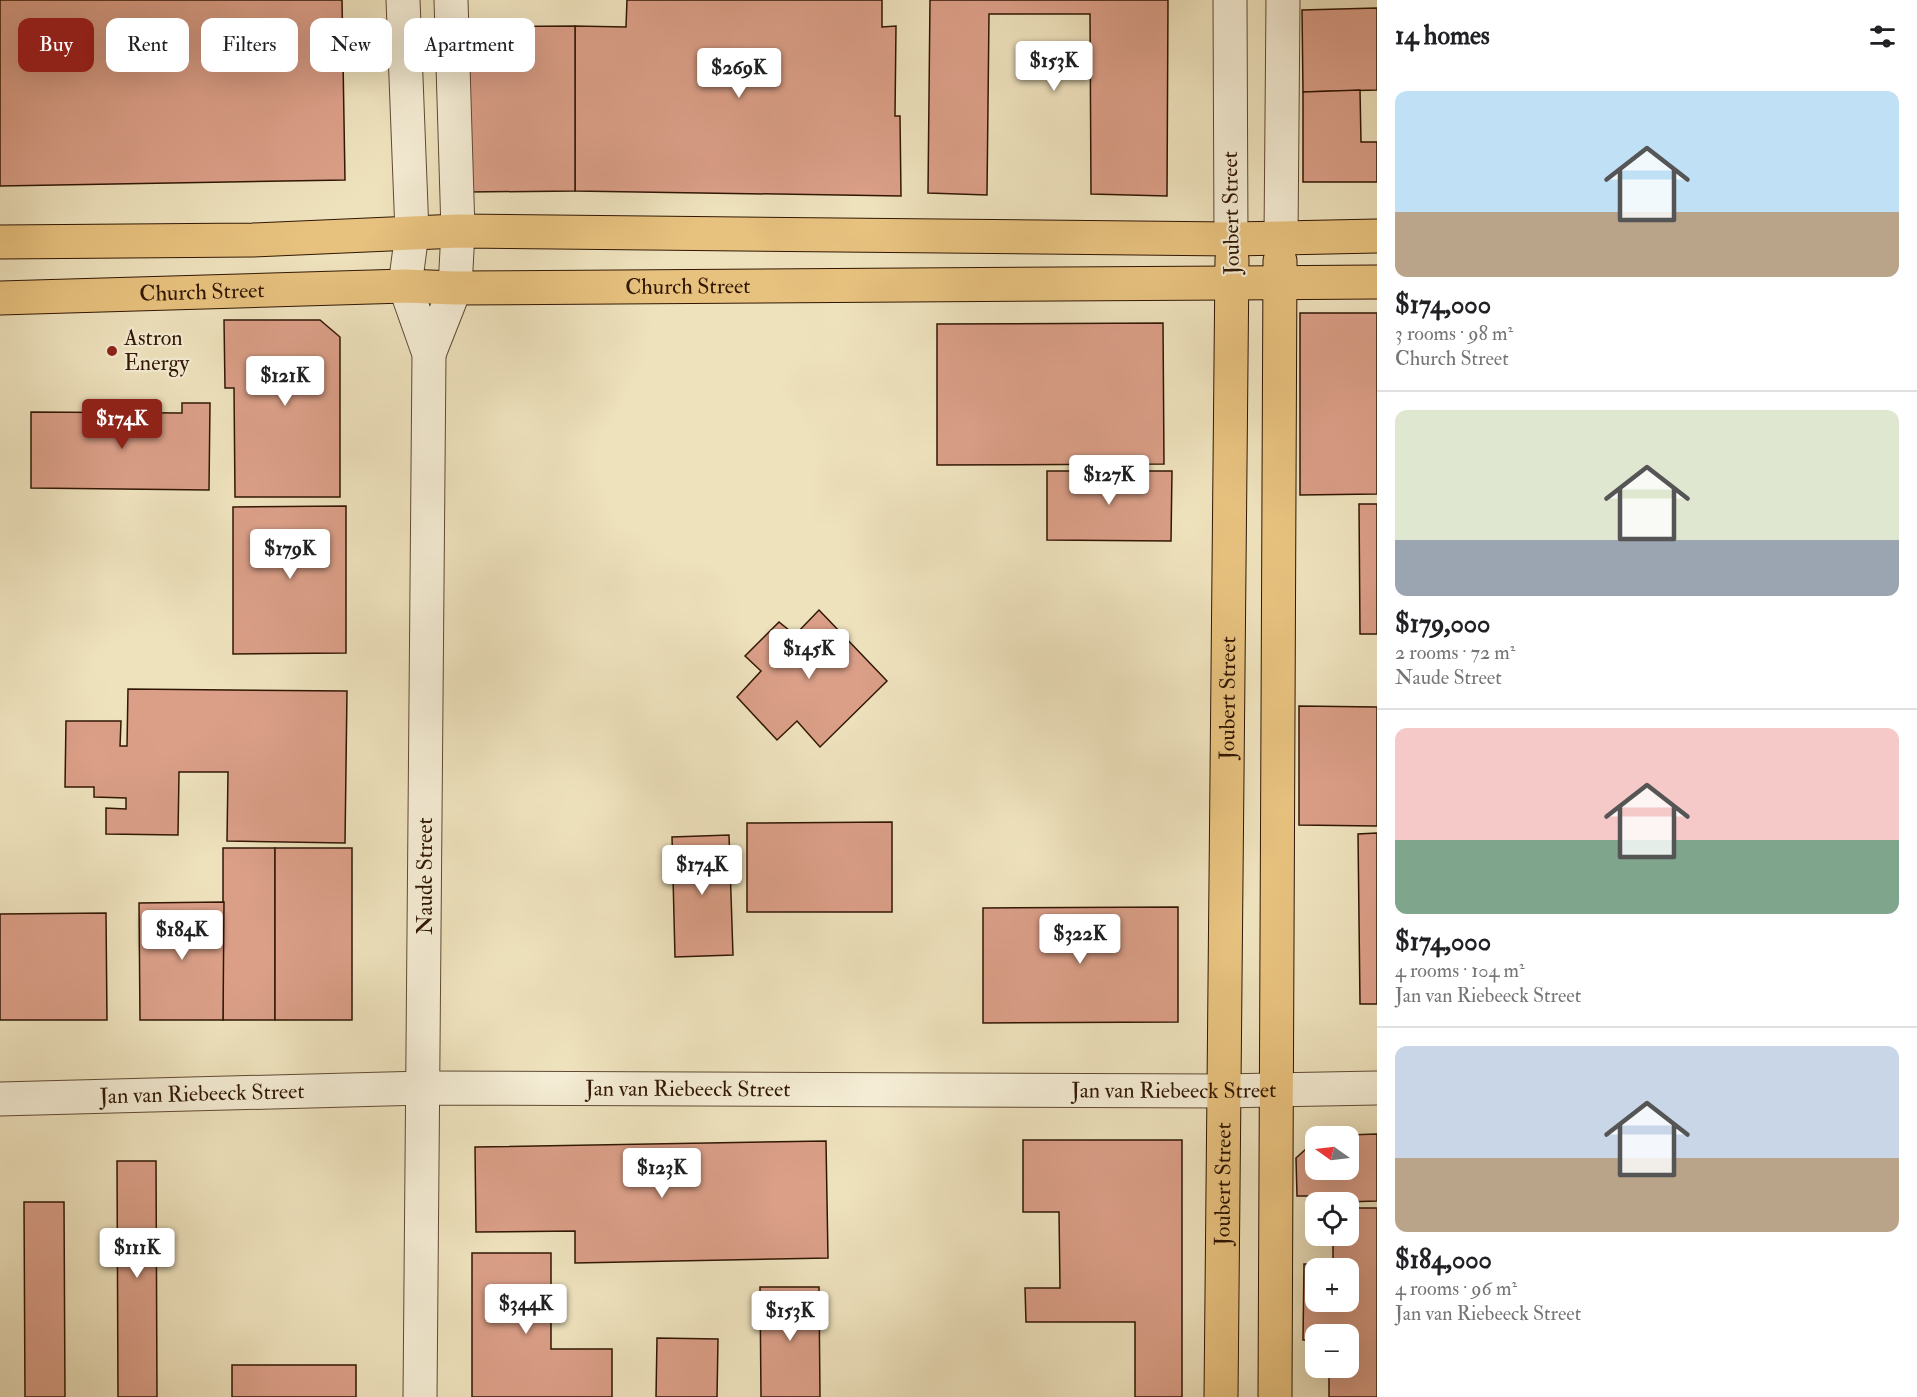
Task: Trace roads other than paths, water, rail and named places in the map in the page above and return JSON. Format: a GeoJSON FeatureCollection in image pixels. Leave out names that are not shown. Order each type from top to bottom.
{"type":"FeatureCollection","features":[{"type":"Feature","properties":{"kind":"highway"},"geometry":{"type":"LineString","coordinates":[[0,242],[254,240],[458,231],[1231,239],[1377,236]]}},
{"type":"Feature","properties":{"kind":"highway"},"geometry":{"type":"LineString","coordinates":[[1275,1397],[1281,238]]}},
{"type":"Feature","properties":{"kind":"highway","name":"Joubert Street"},"geometry":{"type":"LineString","coordinates":[[1221,1397],[1233,281],[1231,239]]}},
{"type":"Feature","properties":{"kind":"highway","name":"Church Street"},"geometry":{"type":"LineString","coordinates":[[0,298],[405,286],[455,288],[1233,281],[1377,282]]}},
{"type":"Feature","properties":{"kind":"street"},"geometry":{"type":"LineString","coordinates":[[403,0],[412,233],[405,286]]}},
{"type":"Feature","properties":{"kind":"street","name":"Naude Street"},"geometry":{"type":"LineString","coordinates":[[429,354],[455,288],[458,231],[452,0]]}},
{"type":"Feature","properties":{"kind":"street","name":"Joubert Street"},"geometry":{"type":"LineString","coordinates":[[1230,0],[1231,239]]}},
{"type":"Feature","properties":{"kind":"street"},"geometry":{"type":"LineString","coordinates":[[1281,238],[1283,0]]}},
{"type":"Feature","properties":{"kind":"street","name":"Naude Street"},"geometry":{"type":"LineString","coordinates":[[405,286],[429,354],[420,1397]]}},
{"type":"Feature","properties":{"kind":"street","name":"Jan van Riebeeck Street"},"geometry":{"type":"LineString","coordinates":[[0,1099],[424,1088],[1223,1091],[1278,1088],[1377,1088]]}},
{"type":"Feature","properties":{"kind":"place","name":"Astron Energy"},"geometry":{"type":"Point","coordinates":[112,351]}}]}
